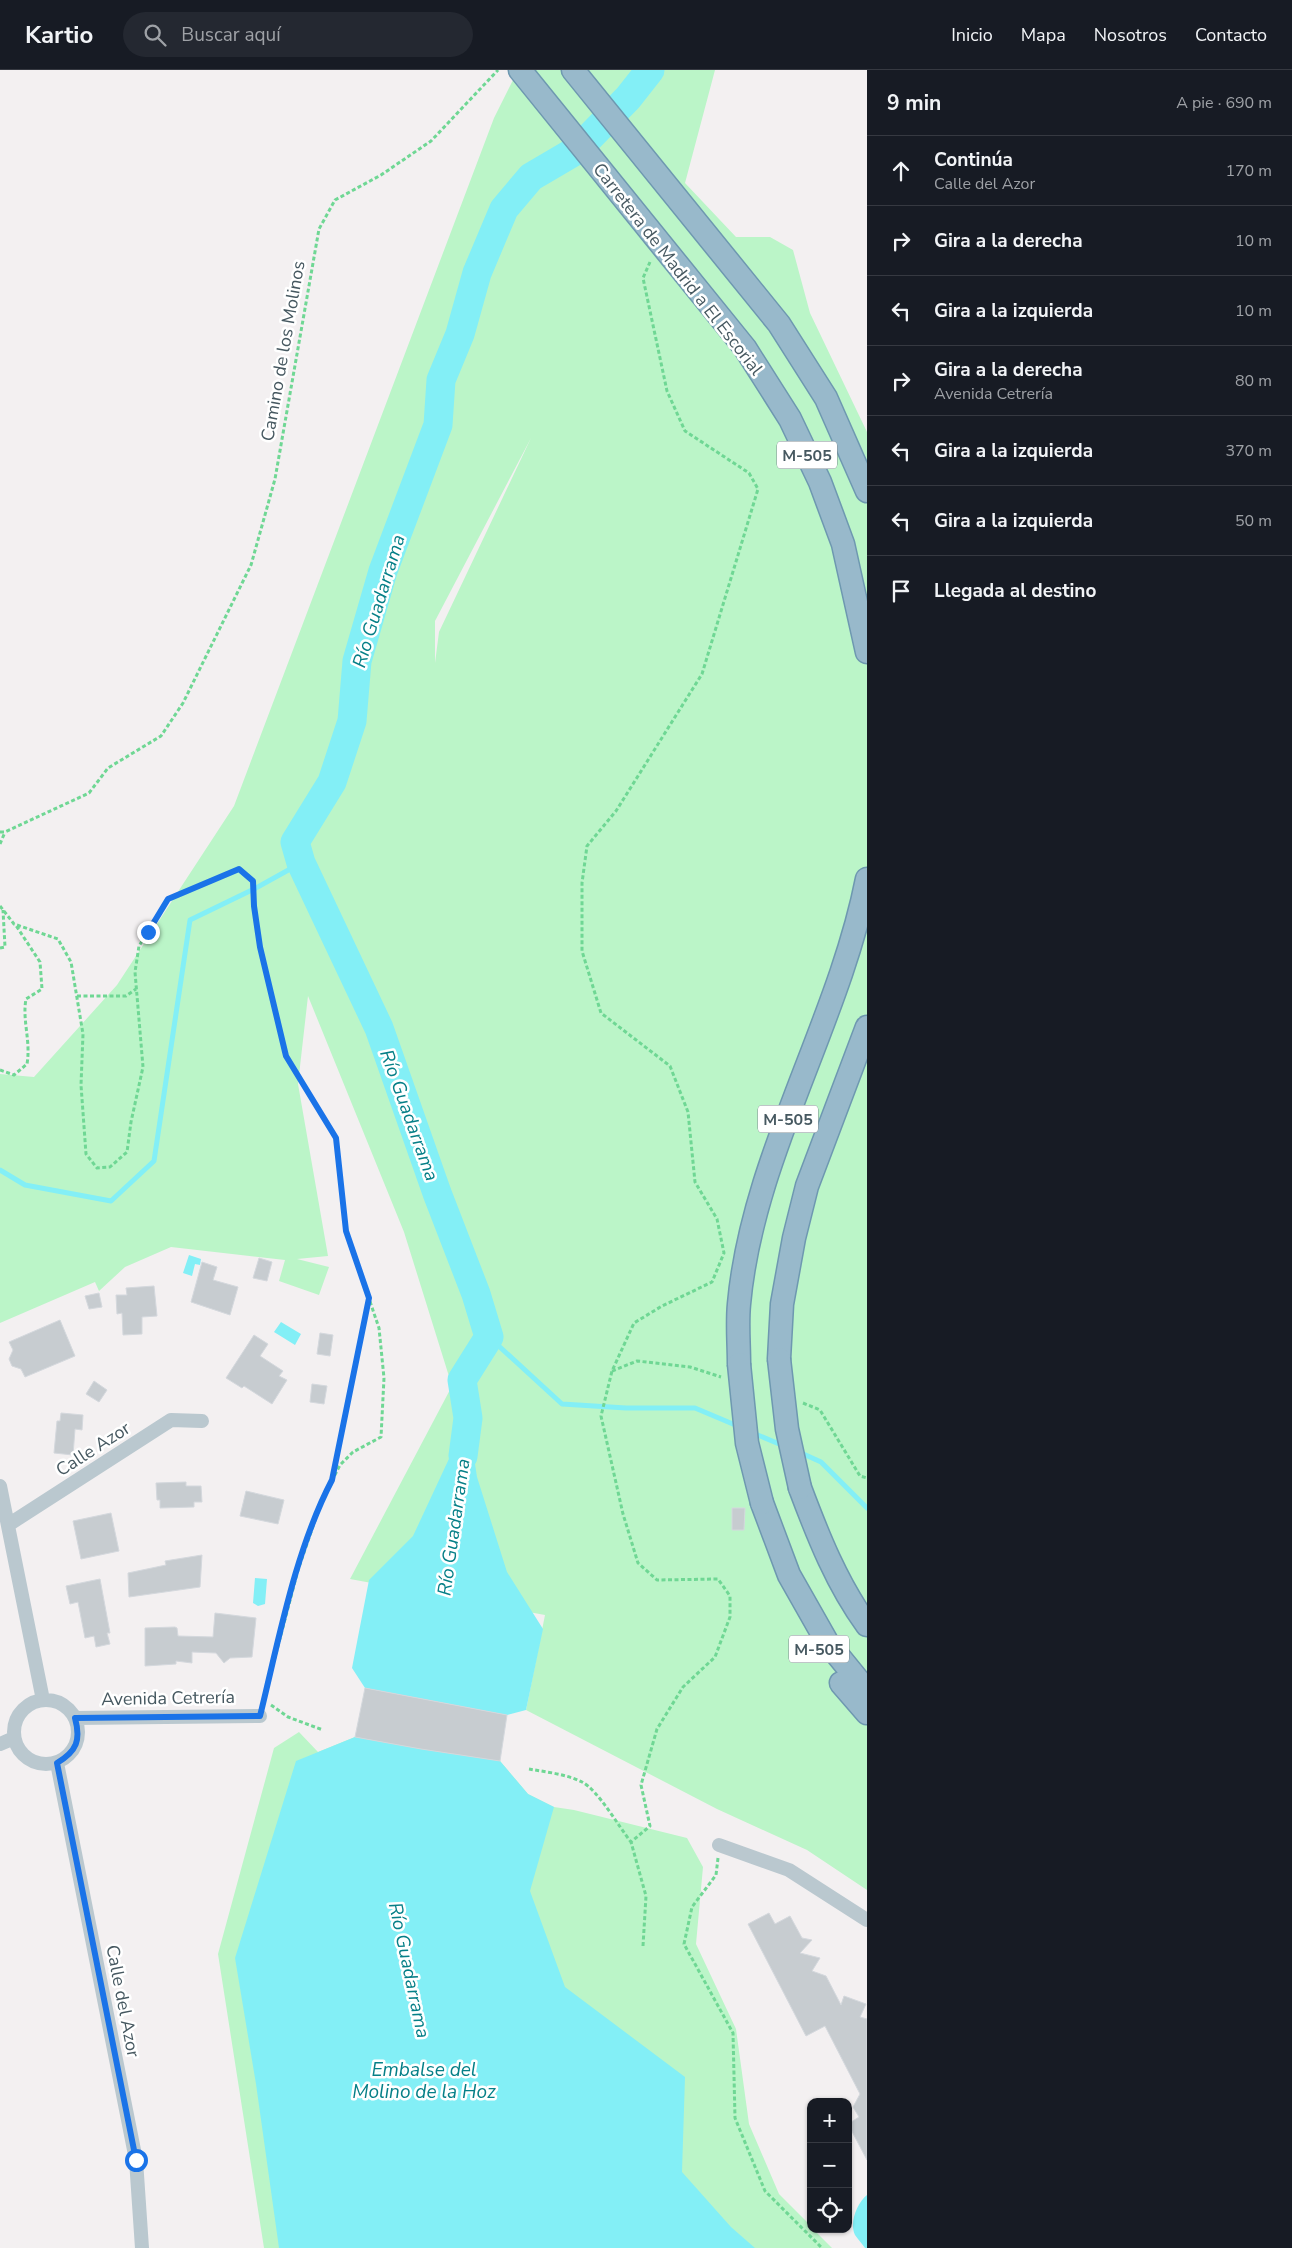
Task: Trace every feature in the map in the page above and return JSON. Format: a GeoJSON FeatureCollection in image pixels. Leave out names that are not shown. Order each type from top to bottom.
{"type":"FeatureCollection","features":[{"type":"Feature","properties":{"kind":"highway","name":"Carretera de Madrid a El Escorial"},"geometry":{"type":"LineString","coordinates":[[520,70],[745,348],[790,419],[820,482],[843,544],[867,652]]}},
{"type":"Feature","properties":{"kind":"highway","name":"M-505"},"geometry":{"type":"LineString","coordinates":[[573,70],[779,324],[826,398],[867,491]]}},
{"type":"Feature","properties":{"kind":"highway","name":"M-505"},"geometry":{"type":"LineString","coordinates":[[867,878],[859,920],[831,1004],[767,1175],[752,1230],[739,1304],[733,1372],[747,1443],[762,1503],[789,1575],[803,1624],[839,1682],[867,1713]]}},
{"type":"Feature","properties":{"kind":"highway","name":"M-505"},"geometry":{"type":"LineString","coordinates":[[867,1027],[807,1186],[794,1238],[782,1304],[779,1359],[787,1430],[800,1488],[820,1541],[856,1611],[867,1625]]}},
{"type":"Feature","properties":{"kind":"highway","name":"M-505"},"geometry":{"type":"LineString","coordinates":[[789,1575],[827,1642],[867,1691]]}},
{"type":"Feature","properties":{"kind":"street","name":"Calle Azor"},"geometry":{"type":"LineString","coordinates":[[8,1525],[171,1420],[202,1421]]}},
{"type":"Feature","properties":{"kind":"street"},"geometry":{"type":"LineString","coordinates":[[0,1486],[43,1700]]}},
{"type":"Feature","properties":{"kind":"street"},"geometry":{"type":"LineString","coordinates":[[43,1700],[56,1701],[67,1708],[75,1718],[79,1731],[77,1744],[69,1756],[57,1763],[43,1765],[30,1761],[19,1751],[14,1738],[14,1725],[20,1713],[30,1704],[43,1700]]}},
{"type":"Feature","properties":{"kind":"street","name":"Avenida Cetrería"},"geometry":{"type":"LineString","coordinates":[[75,1718],[260,1716]]}},
{"type":"Feature","properties":{"kind":"street"},"geometry":{"type":"LineString","coordinates":[[0,1744],[14,1738]]}},
{"type":"Feature","properties":{"kind":"street","name":"Calle del Azor"},"geometry":{"type":"LineString","coordinates":[[57,1763],[136,2160],[142,2248]]}},
{"type":"Feature","properties":{"kind":"street"},"geometry":{"type":"LineString","coordinates":[[719,1845],[789,1870],[867,1920]]}},
{"type":"Feature","properties":{"kind":"path","name":"Camino de los Molinos"},"geometry":{"type":"LineString","coordinates":[[5,832],[89,793],[108,768],[160,736],[183,703],[251,565],[254,555],[275,479],[319,229],[335,200],[381,175],[431,141],[498,70]]}},
{"type":"Feature","properties":{"kind":"path"},"geometry":{"type":"LineString","coordinates":[[631,1842],[650,1826],[641,1785],[657,1729],[683,1687],[715,1657],[730,1617],[730,1596],[718,1579],[657,1580],[638,1563],[623,1514],[601,1416],[612,1371],[634,1322],[712,1282],[724,1253],[716,1219],[694,1182],[688,1112],[670,1066],[602,1013],[582,951],[582,883],[587,846],[616,811],[702,674],[758,489],[748,473],[685,431],[667,391],[643,278],[650,262]]}},
{"type":"Feature","properties":{"kind":"path"},"geometry":{"type":"LineString","coordinates":[[0,832],[5,832],[0,844]]}},
{"type":"Feature","properties":{"kind":"path"},"geometry":{"type":"LineString","coordinates":[[14,924],[58,939],[70,962],[83,1034],[81,1085],[86,1154],[97,1168],[110,1167],[127,1152],[131,1122],[143,1067],[135,972],[139,946],[168,899],[239,869],[253,881],[254,906],[260,947],[286,1056],[336,1138],[346,1231],[379,1328],[384,1378],[381,1437],[353,1452],[340,1465],[322,1500],[298,1570],[260,1716]]}},
{"type":"Feature","properties":{"kind":"path"},"geometry":{"type":"LineString","coordinates":[[0,906],[40,962],[42,989],[26,999],[23,1012],[30,1049],[28,1064],[14,1075],[0,1070]]}},
{"type":"Feature","properties":{"kind":"path"},"geometry":{"type":"LineString","coordinates":[[0,948],[5,947],[3,910]]}},
{"type":"Feature","properties":{"kind":"path"},"geometry":{"type":"LineString","coordinates":[[77,996],[126,996],[136,988]]}},
{"type":"Feature","properties":{"kind":"path"},"geometry":{"type":"LineString","coordinates":[[332,1480],[369,1298]]}},
{"type":"Feature","properties":{"kind":"path"},"geometry":{"type":"LineString","coordinates":[[612,1371],[637,1361],[733,1372]]}},
{"type":"Feature","properties":{"kind":"path"},"geometry":{"type":"LineString","coordinates":[[798,1401],[820,1410],[860,1476],[867,1478]]}},
{"type":"Feature","properties":{"kind":"path"},"geometry":{"type":"LineString","coordinates":[[264,1700],[288,1718],[323,1730]]}},
{"type":"Feature","properties":{"kind":"path"},"geometry":{"type":"LineString","coordinates":[[529,1770],[561,1775],[583,1782],[598,1796],[631,1842],[646,1896],[643,1946]]}},
{"type":"Feature","properties":{"kind":"path"},"geometry":{"type":"LineString","coordinates":[[719,1845],[716,1875],[692,1907],[684,1944],[733,2033],[735,2118],[765,2191],[822,2248]]}},
{"type":"Feature","properties":{"kind":"green space"},"geometry":{"type":"Polygon","coordinates":[[[518,70],[715,70],[685,183],[736,237],[770,237],[793,250],[810,313],[867,432],[867,1890],[807,1850],[717,1809],[526,1710],[545,1615],[350,1579],[452,1386],[404,1232],[308,996],[298,1084],[328,1256],[297,1259],[329,1267],[319,1295],[279,1281],[285,1260],[171,1247],[125,1267],[99,1291],[95,1282],[0,1323],[0,1074],[34,1077],[117,985],[234,806],[494,118],[518,70]],[[531,438],[435,621],[435,663],[439,632],[531,438]]]}},
{"type":"Feature","properties":{"kind":"green space","name":"Embalse del Molino de la Hoz"},"geometry":{"type":"Polygon","coordinates":[[[299,1732],[318,1752],[355,1737],[500,1761],[528,1794],[554,1807],[574,1810],[687,1838],[703,1867],[696,1944],[736,2029],[749,2124],[779,2194],[807,2222],[807,2233],[817,2233],[832,2248],[264,2248],[218,1954],[274,1748],[299,1732]]]}},
{"type":"Feature","properties":{"kind":"water"},"geometry":{"type":"Polygon","coordinates":[[[189,1255],[201,1259],[200,1265],[195,1264],[192,1276],[183,1273],[189,1255]]]}},
{"type":"Feature","properties":{"kind":"water"},"geometry":{"type":"Polygon","coordinates":[[[281,1322],[301,1334],[295,1345],[274,1332],[281,1322]]]}},
{"type":"Feature","properties":{"kind":"water"},"geometry":{"type":"Polygon","coordinates":[[[468,1418],[477,1477],[507,1572],[543,1629],[526,1710],[507,1715],[365,1688],[352,1668],[369,1580],[413,1536],[468,1418]]]}},
{"type":"Feature","properties":{"kind":"water"},"geometry":{"type":"Polygon","coordinates":[[[255,1578],[267,1579],[265,1604],[258,1606],[253,1603],[255,1578]]]}},
{"type":"Feature","properties":{"kind":"water","name":"Embalse del Molino de la Hoz"},"geometry":{"type":"Polygon","coordinates":[[[355,1737],[500,1761],[528,1794],[554,1807],[530,1891],[565,1987],[685,2077],[682,2172],[731,2227],[755,2248],[279,2248],[256,2084],[235,1958],[296,1761],[355,1737]]]}},
{"type":"Feature","properties":{"kind":"water"},"geometry":{"type":"Polygon","coordinates":[[[867,2195],[867,2248],[865,2248],[855,2235],[853,2225],[857,2208],[867,2195]]]}},
{"type":"Feature","properties":{"kind":"building"},"geometry":{"type":"Polygon","coordinates":[[[259,1258],[272,1262],[267,1281],[253,1278],[259,1258]]]}},
{"type":"Feature","properties":{"kind":"building"},"geometry":{"type":"Polygon","coordinates":[[[202,1262],[217,1267],[213,1280],[238,1287],[230,1315],[191,1302],[202,1262]]]}},
{"type":"Feature","properties":{"kind":"building"},"geometry":{"type":"Polygon","coordinates":[[[154,1286],[157,1316],[142,1317],[142,1334],[123,1335],[122,1313],[117,1314],[116,1295],[127,1295],[126,1288],[154,1286]]]}},
{"type":"Feature","properties":{"kind":"building"},"geometry":{"type":"Polygon","coordinates":[[[99,1293],[102,1307],[89,1309],[85,1296],[99,1293]]]}},
{"type":"Feature","properties":{"kind":"building"},"geometry":{"type":"Polygon","coordinates":[[[60,1320],[75,1356],[25,1377],[21,1369],[12,1366],[9,1359],[13,1350],[9,1342],[60,1320]]]}},
{"type":"Feature","properties":{"kind":"building"},"geometry":{"type":"Polygon","coordinates":[[[320,1333],[333,1335],[330,1356],[317,1354],[320,1333]]]}},
{"type":"Feature","properties":{"kind":"building"},"geometry":{"type":"Polygon","coordinates":[[[254,1335],[268,1344],[260,1356],[283,1371],[279,1376],[287,1380],[272,1404],[244,1386],[242,1388],[226,1378],[254,1335]]]}},
{"type":"Feature","properties":{"kind":"building"},"geometry":{"type":"Polygon","coordinates":[[[94,1381],[107,1390],[99,1402],[86,1394],[94,1381]]]}},
{"type":"Feature","properties":{"kind":"building"},"geometry":{"type":"Polygon","coordinates":[[[312,1384],[327,1386],[324,1404],[310,1402],[312,1384]]]}},
{"type":"Feature","properties":{"kind":"building"},"geometry":{"type":"Polygon","coordinates":[[[61,1413],[83,1415],[82,1430],[75,1429],[73,1455],[54,1453],[57,1421],[60,1421],[61,1413]]]}},
{"type":"Feature","properties":{"kind":"building"},"geometry":{"type":"Polygon","coordinates":[[[186,1482],[186,1486],[201,1486],[202,1502],[194,1502],[194,1507],[160,1508],[160,1500],[157,1500],[156,1483],[186,1482]]]}},
{"type":"Feature","properties":{"kind":"building"},"geometry":{"type":"Polygon","coordinates":[[[246,1491],[284,1500],[278,1524],[240,1516],[246,1491]]]}},
{"type":"Feature","properties":{"kind":"building"},"geometry":{"type":"Polygon","coordinates":[[[732,1508],[745,1508],[744,1530],[732,1530],[732,1508]]]}},
{"type":"Feature","properties":{"kind":"building"},"geometry":{"type":"Polygon","coordinates":[[[111,1513],[119,1551],[81,1559],[73,1521],[111,1513]]]}},
{"type":"Feature","properties":{"kind":"building"},"geometry":{"type":"Polygon","coordinates":[[[202,1555],[200,1587],[129,1597],[128,1573],[166,1565],[165,1561],[202,1555]]]}},
{"type":"Feature","properties":{"kind":"building"},"geometry":{"type":"Polygon","coordinates":[[[100,1579],[110,1633],[107,1633],[110,1644],[96,1647],[94,1636],[85,1638],[78,1602],[70,1604],[66,1586],[100,1579]]]}},
{"type":"Feature","properties":{"kind":"building"},"geometry":{"type":"Polygon","coordinates":[[[215,1613],[256,1618],[252,1657],[230,1658],[224,1663],[216,1653],[192,1652],[192,1663],[176,1661],[176,1664],[145,1666],[145,1628],[175,1627],[177,1628],[178,1636],[213,1637],[215,1613]]]}},
{"type":"Feature","properties":{"kind":"building"},"geometry":{"type":"Polygon","coordinates":[[[365,1688],[507,1715],[500,1761],[355,1737],[365,1688]]]}},
{"type":"Feature","properties":{"kind":"building"},"geometry":{"type":"Polygon","coordinates":[[[769,1913],[775,1924],[790,1916],[802,1938],[812,1940],[800,1953],[820,1958],[812,1971],[826,1976],[841,2005],[844,1996],[866,2004],[860,2017],[867,2019],[867,2160],[852,2132],[852,2121],[859,2117],[853,2107],[860,2094],[825,2026],[806,2036],[748,1924],[769,1913]]]}},
{"type":"Feature","properties":{"kind":"waterway","name":"Río Guadarrama"},"geometry":{"type":"LineString","coordinates":[[463,1456],[468,1418],[462,1380],[489,1337],[476,1294],[437,1193],[379,1028],[301,863],[295,842],[332,782],[352,721],[357,661],[383,571],[438,425],[441,380],[460,334],[477,273],[504,209],[531,177],[577,150],[628,98],[650,70]]}},
{"type":"Feature","properties":{"kind":"waterway"},"geometry":{"type":"LineString","coordinates":[[0,1170],[25,1185],[111,1201],[154,1161],[190,920],[254,889],[301,863]]}},
{"type":"Feature","properties":{"kind":"waterway"},"geometry":{"type":"LineString","coordinates":[[489,1337],[562,1404],[626,1408],[695,1408],[740,1427]]}},
{"type":"Feature","properties":{"kind":"waterway"},"geometry":{"type":"LineString","coordinates":[[753,1433],[784,1446]]}},
{"type":"Feature","properties":{"kind":"waterway"},"geometry":{"type":"LineString","coordinates":[[799,1452],[821,1462],[867,1508]]}},
{"type":"Feature","properties":{"kind":"route"},"geometry":{"type":"LineString","coordinates":[[136,2160],[57,1763],[69,1756],[77,1744],[79,1731],[75,1718],[260,1716],[298,1570],[322,1500],[332,1480],[358,1360],[369,1298],[346,1231],[336,1138],[286,1056],[260,947],[254,906],[253,881],[239,869],[168,899],[148,932]]}}]}
